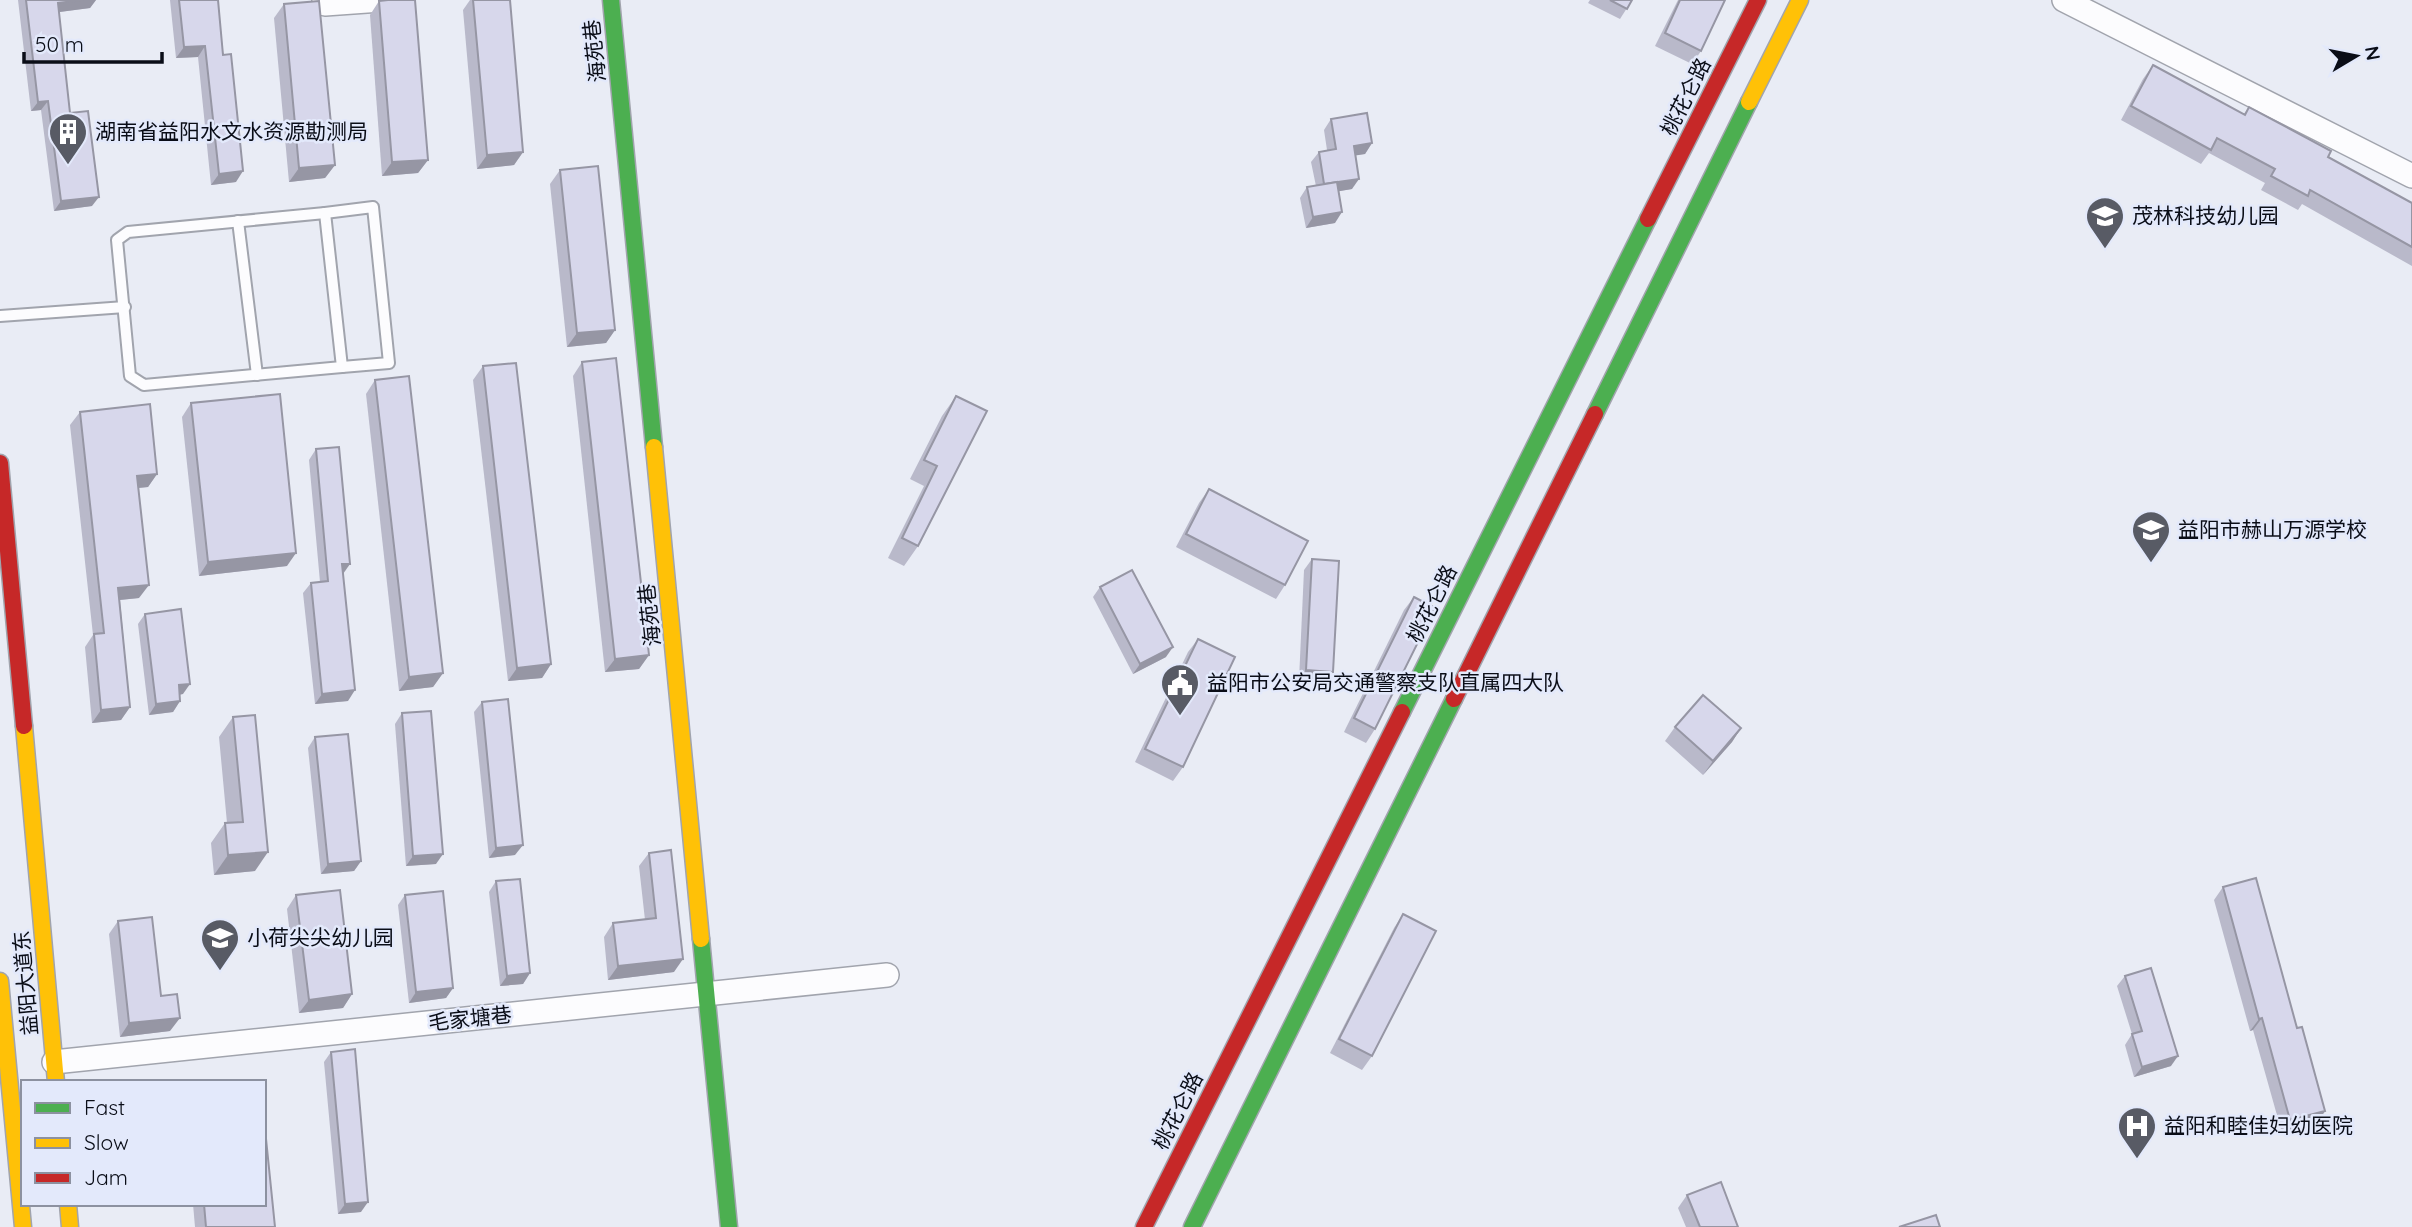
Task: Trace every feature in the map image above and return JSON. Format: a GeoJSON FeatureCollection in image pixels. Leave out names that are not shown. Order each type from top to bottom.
{"type":"FeatureCollection","features":[{"type":"Feature","properties":{"kind":"main road","name":"海苑巷"},"geometry":{"type":"LineString","coordinates":[[611,0],[729,1227]]}},
{"type":"Feature","properties":{"kind":"main road","name":"桃花仑路"},"geometry":{"type":"LineString","coordinates":[[1144,1227],[1758,0]]}},
{"type":"Feature","properties":{"kind":"main road"},"geometry":{"type":"LineString","coordinates":[[1192,1227],[1800,0]]}},
{"type":"Feature","properties":{"kind":"main road","name":"益阳大道东"},"geometry":{"type":"LineString","coordinates":[[0,463],[55,1072]]}},
{"type":"Feature","properties":{"kind":"main road"},"geometry":{"type":"LineString","coordinates":[[0,981],[3,1064],[23,1227]]}},
{"type":"Feature","properties":{"kind":"main road"},"geometry":{"type":"LineString","coordinates":[[68,1206],[70,1227]]}},
{"type":"Feature","properties":{"kind":"street"},"geometry":{"type":"LineString","coordinates":[[324,0],[325,4],[382,0]]}},
{"type":"Feature","properties":{"kind":"street"},"geometry":{"type":"LineString","coordinates":[[2064,0],[2412,176]]}},
{"type":"Feature","properties":{"kind":"street","name":"毛家塘巷"},"geometry":{"type":"LineString","coordinates":[[55,1072],[887,975]]}},
{"type":"Feature","properties":{"kind":"lane"},"geometry":{"type":"LineString","coordinates":[[373,207],[389,363],[144,385],[131,376],[117,240],[128,232],[325,213],[373,207]]}},
{"type":"Feature","properties":{"kind":"lane"},"geometry":{"type":"LineString","coordinates":[[325,213],[342,367]]}},
{"type":"Feature","properties":{"kind":"lane"},"geometry":{"type":"LineString","coordinates":[[238,221],[257,375]]}},
{"type":"Feature","properties":{"kind":"lane"},"geometry":{"type":"LineString","coordinates":[[0,316],[125,307]]}},
{"type":"Feature","properties":{"kind":"building"},"geometry":{"type":"Polygon","coordinates":[[[26,0],[83,0],[58,3],[70,113],[88,111],[99,197],[61,201],[48,101],[38,102],[26,0]]]}},
{"type":"Feature","properties":{"kind":"building"},"geometry":{"type":"Polygon","coordinates":[[[179,0],[218,0],[223,55],[231,54],[243,171],[219,174],[205,46],[184,47],[179,0]]]}},
{"type":"Feature","properties":{"kind":"building"},"geometry":{"type":"Polygon","coordinates":[[[415,0],[428,160],[392,162],[379,1],[415,0]]]}},
{"type":"Feature","properties":{"kind":"building"},"geometry":{"type":"Polygon","coordinates":[[[473,0],[510,0],[523,152],[487,155],[473,0]]]}},
{"type":"Feature","properties":{"kind":"building"},"geometry":{"type":"Polygon","coordinates":[[[1610,0],[1632,0],[1627,9],[1610,0]]]}},
{"type":"Feature","properties":{"kind":"building"},"geometry":{"type":"Polygon","coordinates":[[[1680,0],[1725,0],[1701,51],[1665,33],[1680,0]]]}},
{"type":"Feature","properties":{"kind":"building"},"geometry":{"type":"Polygon","coordinates":[[[319,1],[335,165],[299,168],[284,4],[319,1]]]}},
{"type":"Feature","properties":{"kind":"building"},"geometry":{"type":"Polygon","coordinates":[[[2153,65],[2245,115],[2249,107],[2331,151],[2328,157],[2412,203],[2412,247],[2310,190],[2308,196],[2271,176],[2275,169],[2217,138],[2211,150],[2131,106],[2153,65]]]}},
{"type":"Feature","properties":{"kind":"building"},"geometry":{"type":"Polygon","coordinates":[[[1367,113],[1372,143],[1354,146],[1359,179],[1324,184],[1319,152],[1336,149],[1331,119],[1367,113]]]}},
{"type":"Feature","properties":{"kind":"building"},"geometry":{"type":"Polygon","coordinates":[[[598,166],[615,330],[577,333],[560,170],[598,166]]]}},
{"type":"Feature","properties":{"kind":"building"},"geometry":{"type":"Polygon","coordinates":[[[1337,182],[1342,212],[1313,217],[1307,187],[1337,182]]]}},
{"type":"Feature","properties":{"kind":"building"},"geometry":{"type":"Polygon","coordinates":[[[616,358],[649,655],[615,659],[582,362],[616,358]]]}},
{"type":"Feature","properties":{"kind":"building"},"geometry":{"type":"Polygon","coordinates":[[[516,363],[551,664],[517,668],[483,366],[516,363]]]}},
{"type":"Feature","properties":{"kind":"building"},"geometry":{"type":"Polygon","coordinates":[[[409,376],[443,673],[409,677],[375,380],[409,376]]]}},
{"type":"Feature","properties":{"kind":"building"},"geometry":{"type":"Polygon","coordinates":[[[280,394],[296,553],[208,562],[191,403],[280,394]]]}},
{"type":"Feature","properties":{"kind":"building"},"geometry":{"type":"Polygon","coordinates":[[[956,396],[987,411],[918,546],[902,538],[937,466],[924,460],[956,396]]]}},
{"type":"Feature","properties":{"kind":"building"},"geometry":{"type":"Polygon","coordinates":[[[150,404],[157,474],[137,476],[149,585],[118,588],[130,707],[101,710],[94,634],[104,633],[80,412],[150,404]]]}},
{"type":"Feature","properties":{"kind":"building"},"geometry":{"type":"Polygon","coordinates":[[[339,447],[350,564],[342,564],[355,690],[322,694],[311,583],[328,581],[316,449],[339,447]]]}},
{"type":"Feature","properties":{"kind":"building"},"geometry":{"type":"Polygon","coordinates":[[[1209,489],[1308,541],[1285,585],[1186,534],[1209,489]]]}},
{"type":"Feature","properties":{"kind":"building"},"geometry":{"type":"Polygon","coordinates":[[[1312,559],[1339,561],[1333,672],[1306,670],[1312,559]]]}},
{"type":"Feature","properties":{"kind":"building"},"geometry":{"type":"Polygon","coordinates":[[[1132,570],[1173,647],[1140,664],[1100,587],[1132,570]]]}},
{"type":"Feature","properties":{"kind":"building"},"geometry":{"type":"Polygon","coordinates":[[[1414,597],[1435,608],[1375,729],[1354,718],[1414,597]]]}},
{"type":"Feature","properties":{"kind":"building"},"geometry":{"type":"Polygon","coordinates":[[[181,609],[190,684],[179,685],[180,701],[156,704],[145,614],[181,609]]]}},
{"type":"Feature","properties":{"kind":"building","name":"益阳市公安局交通警察支队直属四大队"},"geometry":{"type":"Polygon","coordinates":[[[1198,639],[1235,657],[1183,767],[1145,749],[1198,639]]]}},
{"type":"Feature","properties":{"kind":"building"},"geometry":{"type":"Polygon","coordinates":[[[1703,695],[1741,728],[1713,761],[1675,727],[1703,695]]]}},
{"type":"Feature","properties":{"kind":"building"},"geometry":{"type":"Polygon","coordinates":[[[508,699],[523,845],[496,848],[482,702],[508,699]]]}},
{"type":"Feature","properties":{"kind":"building"},"geometry":{"type":"Polygon","coordinates":[[[431,711],[443,854],[413,856],[402,713],[431,711]]]}},
{"type":"Feature","properties":{"kind":"building"},"geometry":{"type":"Polygon","coordinates":[[[255,715],[268,852],[228,855],[225,823],[243,822],[233,717],[255,715]]]}},
{"type":"Feature","properties":{"kind":"building"},"geometry":{"type":"Polygon","coordinates":[[[348,734],[361,861],[328,864],[315,737],[348,734]]]}},
{"type":"Feature","properties":{"kind":"building"},"geometry":{"type":"Polygon","coordinates":[[[671,850],[683,959],[618,966],[613,923],[656,918],[649,853],[671,850]]]}},
{"type":"Feature","properties":{"kind":"building"},"geometry":{"type":"Polygon","coordinates":[[[2256,878],[2297,1028],[2302,1027],[2325,1111],[2290,1120],[2223,887],[2256,878]]]}},
{"type":"Feature","properties":{"kind":"building"},"geometry":{"type":"Polygon","coordinates":[[[520,879],[530,973],[507,976],[496,881],[520,879]]]}},
{"type":"Feature","properties":{"kind":"building"},"geometry":{"type":"Polygon","coordinates":[[[340,890],[352,994],[309,1000],[296,895],[340,890]]]}},
{"type":"Feature","properties":{"kind":"building"},"geometry":{"type":"Polygon","coordinates":[[[443,891],[453,988],[416,992],[405,895],[443,891]]]}},
{"type":"Feature","properties":{"kind":"building"},"geometry":{"type":"Polygon","coordinates":[[[1403,914],[1436,931],[1372,1056],[1339,1039],[1403,914]]]}},
{"type":"Feature","properties":{"kind":"building"},"geometry":{"type":"Polygon","coordinates":[[[152,917],[161,996],[177,994],[180,1018],[129,1023],[118,921],[152,917]]]}},
{"type":"Feature","properties":{"kind":"building"},"geometry":{"type":"Polygon","coordinates":[[[2151,968],[2178,1056],[2142,1067],[2132,1034],[2142,1031],[2125,976],[2151,968]]]}},
{"type":"Feature","properties":{"kind":"building"},"geometry":{"type":"Polygon","coordinates":[[[355,1049],[368,1202],[345,1204],[331,1052],[355,1049]]]}},
{"type":"Feature","properties":{"kind":"building"},"geometry":{"type":"Polygon","coordinates":[[[266,1139],[275,1227],[206,1227],[204,1206],[266,1206],[266,1139]]]}},
{"type":"Feature","properties":{"kind":"building"},"geometry":{"type":"Polygon","coordinates":[[[1721,1182],[1738,1227],[1700,1227],[1687,1195],[1721,1182]]]}},
{"type":"Feature","properties":{"kind":"building"},"geometry":{"type":"Polygon","coordinates":[[[1936,1215],[1940,1227],[1899,1227],[1936,1215]]]}},
{"type":"Feature","properties":{"kind":"traffic: fast"},"geometry":{"type":"LineString","coordinates":[[611,0],[654,447]]}},
{"type":"Feature","properties":{"kind":"traffic: fast"},"geometry":{"type":"LineString","coordinates":[[1595,414],[1749,102]]}},
{"type":"Feature","properties":{"kind":"traffic: fast"},"geometry":{"type":"LineString","coordinates":[[1402,712],[1648,219]]}},
{"type":"Feature","properties":{"kind":"traffic: fast"},"geometry":{"type":"LineString","coordinates":[[1192,1227],[1454,699]]}},
{"type":"Feature","properties":{"kind":"traffic: fast"},"geometry":{"type":"LineString","coordinates":[[701,939],[729,1227]]}},
{"type":"Feature","properties":{"kind":"traffic: slow"},"geometry":{"type":"LineString","coordinates":[[1749,102],[1800,0]]}},
{"type":"Feature","properties":{"kind":"traffic: slow"},"geometry":{"type":"LineString","coordinates":[[654,447],[701,939]]}},
{"type":"Feature","properties":{"kind":"traffic: slow"},"geometry":{"type":"LineString","coordinates":[[24,726],[56,1080]]}},
{"type":"Feature","properties":{"kind":"traffic: slow"},"geometry":{"type":"LineString","coordinates":[[0,981],[21,1206]]}},
{"type":"Feature","properties":{"kind":"traffic: slow"},"geometry":{"type":"LineString","coordinates":[[21,1206],[23,1227]]}},
{"type":"Feature","properties":{"kind":"traffic: slow"},"geometry":{"type":"LineString","coordinates":[[68,1206],[70,1227]]}},
{"type":"Feature","properties":{"kind":"traffic: jam"},"geometry":{"type":"LineString","coordinates":[[1648,219],[1758,0]]}},
{"type":"Feature","properties":{"kind":"traffic: jam"},"geometry":{"type":"LineString","coordinates":[[1454,699],[1595,414]]}},
{"type":"Feature","properties":{"kind":"traffic: jam"},"geometry":{"type":"LineString","coordinates":[[0,463],[24,726]]}},
{"type":"Feature","properties":{"kind":"traffic: jam"},"geometry":{"type":"LineString","coordinates":[[1144,1227],[1402,712]]}},
{"type":"Feature","properties":{"kind":"place","name":"湖南省益阳水文水资源勘测局"},"geometry":{"type":"Point","coordinates":[68,166]}},
{"type":"Feature","properties":{"kind":"place","name":"茂林科技幼儿园"},"geometry":{"type":"Point","coordinates":[2105,250]}},
{"type":"Feature","properties":{"kind":"place","name":"益阳市赫山万源学校"},"geometry":{"type":"Point","coordinates":[2151,564]}},
{"type":"Feature","properties":{"kind":"place","name":"益阳市公安局交通警察支队直属四大队"},"geometry":{"type":"Point","coordinates":[1180,717]}},
{"type":"Feature","properties":{"kind":"place","name":"小荷尖尖幼儿园"},"geometry":{"type":"Point","coordinates":[220,972]}},
{"type":"Feature","properties":{"kind":"place","name":"益阳和睦佳妇幼医院"},"geometry":{"type":"Point","coordinates":[2137,1160]}}]}
